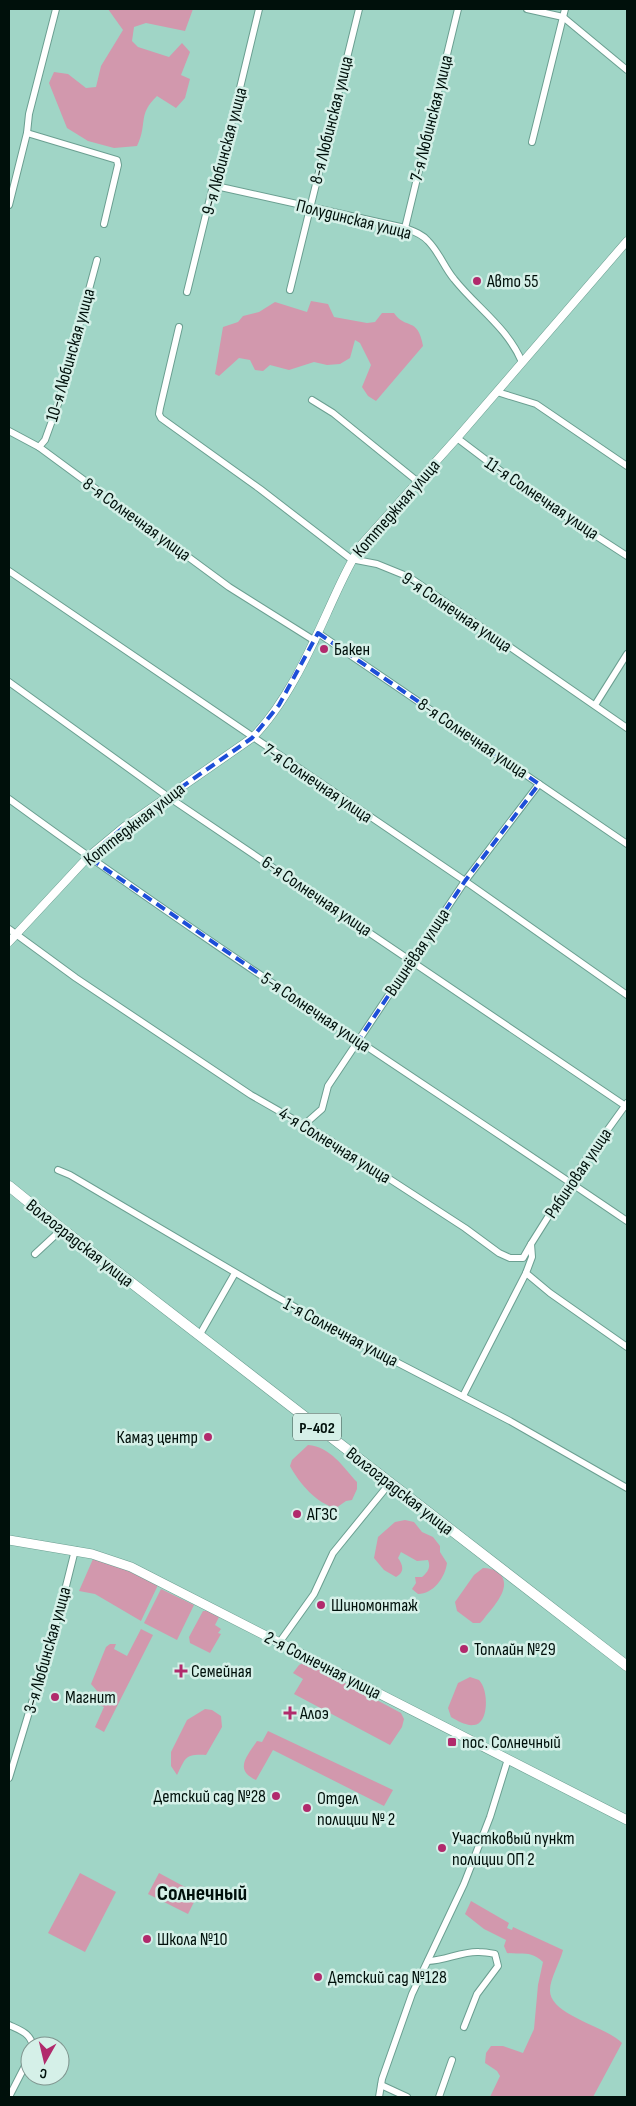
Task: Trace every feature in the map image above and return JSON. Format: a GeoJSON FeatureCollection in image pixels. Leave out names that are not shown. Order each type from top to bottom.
{"type":"FeatureCollection","features":[{"type":"Feature","properties":{"kind":"main road","name":"Волгоградская улица"},"geometry":{"type":"LineString","coordinates":[[9,1186],[199,1336],[627,1666]]}},
{"type":"Feature","properties":{"kind":"main road","name":"2-я Солнечная улица"},"geometry":{"type":"LineString","coordinates":[[9,1540],[75,1550],[131,1567],[627,1820]]}},
{"type":"Feature","properties":{"kind":"street"},"geometry":{"type":"LineString","coordinates":[[9,205],[27,133],[29,114],[56,9]]}},
{"type":"Feature","properties":{"kind":"street","name":"9-я Любинская улица"},"geometry":{"type":"LineString","coordinates":[[187,292],[212,190],[216,186],[259,9]]}},
{"type":"Feature","properties":{"kind":"street","name":"8-я Любинская улица"},"geometry":{"type":"LineString","coordinates":[[290,290],[359,9]]}},
{"type":"Feature","properties":{"kind":"street","name":"7-я Любинская улица"},"geometry":{"type":"LineString","coordinates":[[405,228],[458,9]]}},
{"type":"Feature","properties":{"kind":"street"},"geometry":{"type":"LineString","coordinates":[[526,9],[563,17],[627,70]]}},
{"type":"Feature","properties":{"kind":"street"},"geometry":{"type":"LineString","coordinates":[[532,142],[565,9]]}},
{"type":"Feature","properties":{"kind":"street"},"geometry":{"type":"LineString","coordinates":[[27,133],[117,160],[118,165],[104,224]]}},
{"type":"Feature","properties":{"kind":"street","name":"Полудинская улица"},"geometry":{"type":"LineString","coordinates":[[216,186],[405,228],[428,240],[455,281],[492,317],[515,346],[522,362]]}},
{"type":"Feature","properties":{"kind":"street","name":"Коттеджная улица"},"geometry":{"type":"LineString","coordinates":[[9,942],[88,857],[124,827],[252,738],[264,726],[279,705],[315,641],[351,559],[376,527],[457,438],[627,241]]}},
{"type":"Feature","properties":{"kind":"street","name":"10-я Любинская улица"},"geometry":{"type":"LineString","coordinates":[[39,447],[45,440],[58,404],[97,260]]}},
{"type":"Feature","properties":{"kind":"street","name":"9-я Солнечная улица"},"geometry":{"type":"LineString","coordinates":[[179,327],[160,408],[161,418],[260,489],[351,559],[377,564],[409,577],[627,728]]}},
{"type":"Feature","properties":{"kind":"street"},"geometry":{"type":"LineString","coordinates":[[496,392],[536,404],[627,466]]}},
{"type":"Feature","properties":{"kind":"street"},"geometry":{"type":"LineString","coordinates":[[312,400],[333,413],[418,481]]}},
{"type":"Feature","properties":{"kind":"street","name":"8-я Солнечная улица"},"geometry":{"type":"LineString","coordinates":[[9,431],[39,447],[229,587],[315,641]]}},
{"type":"Feature","properties":{"kind":"street","name":"11-я Солнечная улица"},"geometry":{"type":"LineString","coordinates":[[457,438],[527,491],[627,556]]}},
{"type":"Feature","properties":{"kind":"street","name":"7-я Солнечная улица"},"geometry":{"type":"LineString","coordinates":[[9,571],[465,881],[627,994]]}},
{"type":"Feature","properties":{"kind":"street","name":"8-я Солнечная улица"},"geometry":{"type":"LineString","coordinates":[[318,633],[627,844]]}},
{"type":"Feature","properties":{"kind":"street"},"geometry":{"type":"LineString","coordinates":[[595,705],[627,654]]}},
{"type":"Feature","properties":{"kind":"street","name":"6-я Солнечная улица"},"geometry":{"type":"LineString","coordinates":[[9,682],[168,796],[626,1105]]}},
{"type":"Feature","properties":{"kind":"street","name":"Вишнёвая улица"},"geometry":{"type":"LineString","coordinates":[[305,1124],[322,1108],[328,1086],[465,881],[539,784]]}},
{"type":"Feature","properties":{"kind":"street","name":"5-я Солнечная улица"},"geometry":{"type":"LineString","coordinates":[[9,798],[88,857],[627,1221]]}},
{"type":"Feature","properties":{"kind":"street","name":"4-я Солнечная улица"},"geometry":{"type":"LineString","coordinates":[[9,929],[76,978],[252,1095],[305,1124],[499,1252],[510,1258],[523,1258],[531,1244]]}},
{"type":"Feature","properties":{"kind":"street","name":"Рябиновая улица"},"geometry":{"type":"LineString","coordinates":[[531,1244],[570,1182],[626,1105]]}},
{"type":"Feature","properties":{"kind":"street","name":"1-я Солнечная улица"},"geometry":{"type":"LineString","coordinates":[[58,1170],[70,1175],[235,1273],[352,1339],[463,1396],[627,1488]]}},
{"type":"Feature","properties":{"kind":"street"},"geometry":{"type":"LineString","coordinates":[[35,1254],[62,1229]]}},
{"type":"Feature","properties":{"kind":"street"},"geometry":{"type":"LineString","coordinates":[[463,1396],[526,1273],[532,1257],[531,1244]]}},
{"type":"Feature","properties":{"kind":"street"},"geometry":{"type":"LineString","coordinates":[[199,1336],[235,1273]]}},
{"type":"Feature","properties":{"kind":"street"},"geometry":{"type":"LineString","coordinates":[[526,1273],[550,1293],[627,1347]]}},
{"type":"Feature","properties":{"kind":"street"},"geometry":{"type":"LineString","coordinates":[[279,1643],[314,1594],[332,1553],[390,1484]]}},
{"type":"Feature","properties":{"kind":"street","name":"3-я Любинская улица"},"geometry":{"type":"LineString","coordinates":[[9,1778],[60,1610],[75,1550]]}},
{"type":"Feature","properties":{"kind":"street"},"geometry":{"type":"LineString","coordinates":[[379,2097],[381,2085],[412,1994],[464,1884],[490,1817],[508,1760]]}},
{"type":"Feature","properties":{"kind":"street"},"geometry":{"type":"LineString","coordinates":[[428,1961],[479,1952],[495,1954],[498,1966],[477,1994],[464,2027]]}},
{"type":"Feature","properties":{"kind":"street"},"geometry":{"type":"LineString","coordinates":[[9,2025],[24,2031],[29,2036]]}},
{"type":"Feature","properties":{"kind":"street"},"geometry":{"type":"LineString","coordinates":[[439,2097],[452,2060]]}},
{"type":"Feature","properties":{"kind":"street"},"geometry":{"type":"LineString","coordinates":[[9,2097],[20,2076]]}},
{"type":"Feature","properties":{"kind":"street"},"geometry":{"type":"LineString","coordinates":[[381,2085],[407,2097]]}},
{"type":"Feature","properties":{"kind":"highlighted area"},"geometry":{"type":"Polygon","coordinates":[[[318,633],[539,784],[465,881],[358,1041],[88,857],[124,827],[252,738],[279,705],[318,633]]]}},
{"type":"Feature","properties":{"kind":"shaded area"},"geometry":{"type":"Polygon","coordinates":[[[108,9],[193,9],[185,31],[146,23],[134,27],[132,41],[138,47],[169,57],[182,43],[190,52],[181,75],[190,79],[185,98],[176,108],[157,96],[145,114],[137,146],[114,148],[88,141],[67,128],[49,83],[54,72],[68,74],[86,88],[96,87],[101,66],[123,30],[108,9]]]}},
{"type":"Feature","properties":{"kind":"shaded area"},"geometry":{"type":"Polygon","coordinates":[[[311,301],[328,304],[334,317],[367,323],[375,322],[382,313],[394,313],[402,321],[415,327],[421,337],[423,346],[376,401],[368,396],[362,387],[371,365],[360,343],[355,340],[350,358],[340,364],[327,365],[314,362],[289,370],[270,365],[263,371],[255,370],[250,360],[239,358],[219,376],[215,374],[223,327],[238,322],[243,316],[259,312],[275,302],[307,312],[311,301]]]}},
{"type":"Feature","properties":{"kind":"shaded area"},"geometry":{"type":"Polygon","coordinates":[[[308,1445],[330,1454],[357,1482],[357,1489],[352,1500],[346,1501],[336,1508],[329,1506],[309,1492],[298,1479],[290,1466],[292,1460],[308,1445]]]}},
{"type":"Feature","properties":{"kind":"shaded area"},"geometry":{"type":"Polygon","coordinates":[[[405,1520],[414,1522],[422,1532],[433,1537],[440,1546],[440,1552],[447,1563],[444,1574],[437,1584],[429,1591],[423,1593],[418,1594],[412,1589],[416,1583],[415,1577],[422,1577],[427,1571],[429,1567],[428,1560],[417,1561],[401,1552],[398,1558],[402,1571],[396,1577],[384,1570],[374,1558],[378,1537],[395,1522],[405,1520]]]}},
{"type":"Feature","properties":{"kind":"shaded area"},"geometry":{"type":"Polygon","coordinates":[[[93,1559],[128,1569],[158,1585],[141,1621],[95,1594],[79,1591],[93,1559]]]}},
{"type":"Feature","properties":{"kind":"shaded area"},"geometry":{"type":"Polygon","coordinates":[[[483,1568],[498,1572],[503,1578],[503,1590],[483,1620],[480,1623],[473,1623],[457,1611],[455,1602],[474,1575],[483,1568]]]}},
{"type":"Feature","properties":{"kind":"shaded area"},"geometry":{"type":"Polygon","coordinates":[[[161,1589],[194,1605],[177,1640],[144,1623],[161,1589]]]}},
{"type":"Feature","properties":{"kind":"shaded area"},"geometry":{"type":"Polygon","coordinates":[[[203,1611],[219,1617],[215,1625],[221,1629],[218,1633],[221,1634],[210,1653],[190,1643],[189,1637],[203,1611]]]}},
{"type":"Feature","properties":{"kind":"shaded area"},"geometry":{"type":"Polygon","coordinates":[[[141,1629],[153,1635],[104,1732],[95,1727],[104,1707],[94,1703],[98,1692],[91,1684],[106,1647],[110,1644],[116,1644],[114,1649],[127,1656],[141,1629]]]}},
{"type":"Feature","properties":{"kind":"shaded area"},"geometry":{"type":"Polygon","coordinates":[[[303,1663],[311,1665],[401,1713],[404,1719],[402,1727],[390,1745],[294,1694],[303,1679],[293,1673],[303,1663]]]}},
{"type":"Feature","properties":{"kind":"shaded area"},"geometry":{"type":"Polygon","coordinates":[[[470,1677],[479,1680],[485,1691],[486,1698],[483,1719],[474,1725],[459,1722],[451,1717],[448,1708],[458,1683],[470,1677]]]}},
{"type":"Feature","properties":{"kind":"shaded area"},"geometry":{"type":"Polygon","coordinates":[[[205,1709],[212,1710],[221,1716],[222,1727],[206,1755],[193,1755],[187,1758],[177,1775],[171,1766],[171,1752],[187,1720],[205,1709]]]}},
{"type":"Feature","properties":{"kind":"shaded area"},"geometry":{"type":"Polygon","coordinates":[[[268,1731],[393,1790],[384,1806],[273,1750],[256,1780],[245,1772],[244,1762],[257,1741],[262,1742],[268,1731]]]}},
{"type":"Feature","properties":{"kind":"shaded area"},"geometry":{"type":"Polygon","coordinates":[[[80,1873],[116,1892],[85,1952],[48,1933],[80,1873]]]}},
{"type":"Feature","properties":{"kind":"shaded area"},"geometry":{"type":"Polygon","coordinates":[[[159,1873],[198,1894],[188,1914],[148,1894],[159,1873]]]}},
{"type":"Feature","properties":{"kind":"shaded area"},"geometry":{"type":"Polygon","coordinates":[[[471,1901],[509,1923],[507,1928],[512,1930],[513,1927],[563,1950],[550,1986],[552,1999],[569,2014],[605,2031],[622,2043],[593,2097],[490,2097],[500,2076],[497,2071],[485,2063],[486,2053],[491,2046],[503,2046],[523,2053],[534,2029],[538,1985],[543,1962],[530,1954],[507,1953],[504,1946],[506,1940],[484,1929],[465,1914],[471,1901]]]}},
{"type":"Feature","properties":{"kind":"place","name":"Авто 55"},"geometry":{"type":"Point","coordinates":[477,281]}},
{"type":"Feature","properties":{"kind":"place","name":"Бакен"},"geometry":{"type":"Point","coordinates":[324,649]}},
{"type":"Feature","properties":{"kind":"place","name":"Камаз центр"},"geometry":{"type":"Point","coordinates":[208,1437]}},
{"type":"Feature","properties":{"kind":"place","name":"АГЗС"},"geometry":{"type":"Point","coordinates":[297,1514]}},
{"type":"Feature","properties":{"kind":"place","name":"Шиномонтаж"},"geometry":{"type":"Point","coordinates":[321,1605]}},
{"type":"Feature","properties":{"kind":"place","name":"Топлайн №29"},"geometry":{"type":"Point","coordinates":[464,1649]}},
{"type":"Feature","properties":{"kind":"place","name":"Семейная"},"geometry":{"type":"Point","coordinates":[181,1671]}},
{"type":"Feature","properties":{"kind":"place","name":"Магнит"},"geometry":{"type":"Point","coordinates":[55,1697]}},
{"type":"Feature","properties":{"kind":"place","name":"Алоэ"},"geometry":{"type":"Point","coordinates":[290,1713]}},
{"type":"Feature","properties":{"kind":"place","name":"пос. Солнечный"},"geometry":{"type":"Point","coordinates":[452,1742]}},
{"type":"Feature","properties":{"kind":"place","name":"Детский сад №28"},"geometry":{"type":"Point","coordinates":[276,1796]}},
{"type":"Feature","properties":{"kind":"place","name":"Отдел полиции № 2"},"geometry":{"type":"Point","coordinates":[307,1808]}},
{"type":"Feature","properties":{"kind":"place","name":"Участковый пункт полиции ОП 2"},"geometry":{"type":"Point","coordinates":[442,1848]}},
{"type":"Feature","properties":{"kind":"place","name":"Школа №10"},"geometry":{"type":"Point","coordinates":[147,1939]}},
{"type":"Feature","properties":{"kind":"place","name":"Детский сад №128"},"geometry":{"type":"Point","coordinates":[318,1977]}},
{"type":"Feature","properties":{"kind":"district","name":"Солнечный"},"geometry":{"type":"Point","coordinates":[202,1892]}}]}
